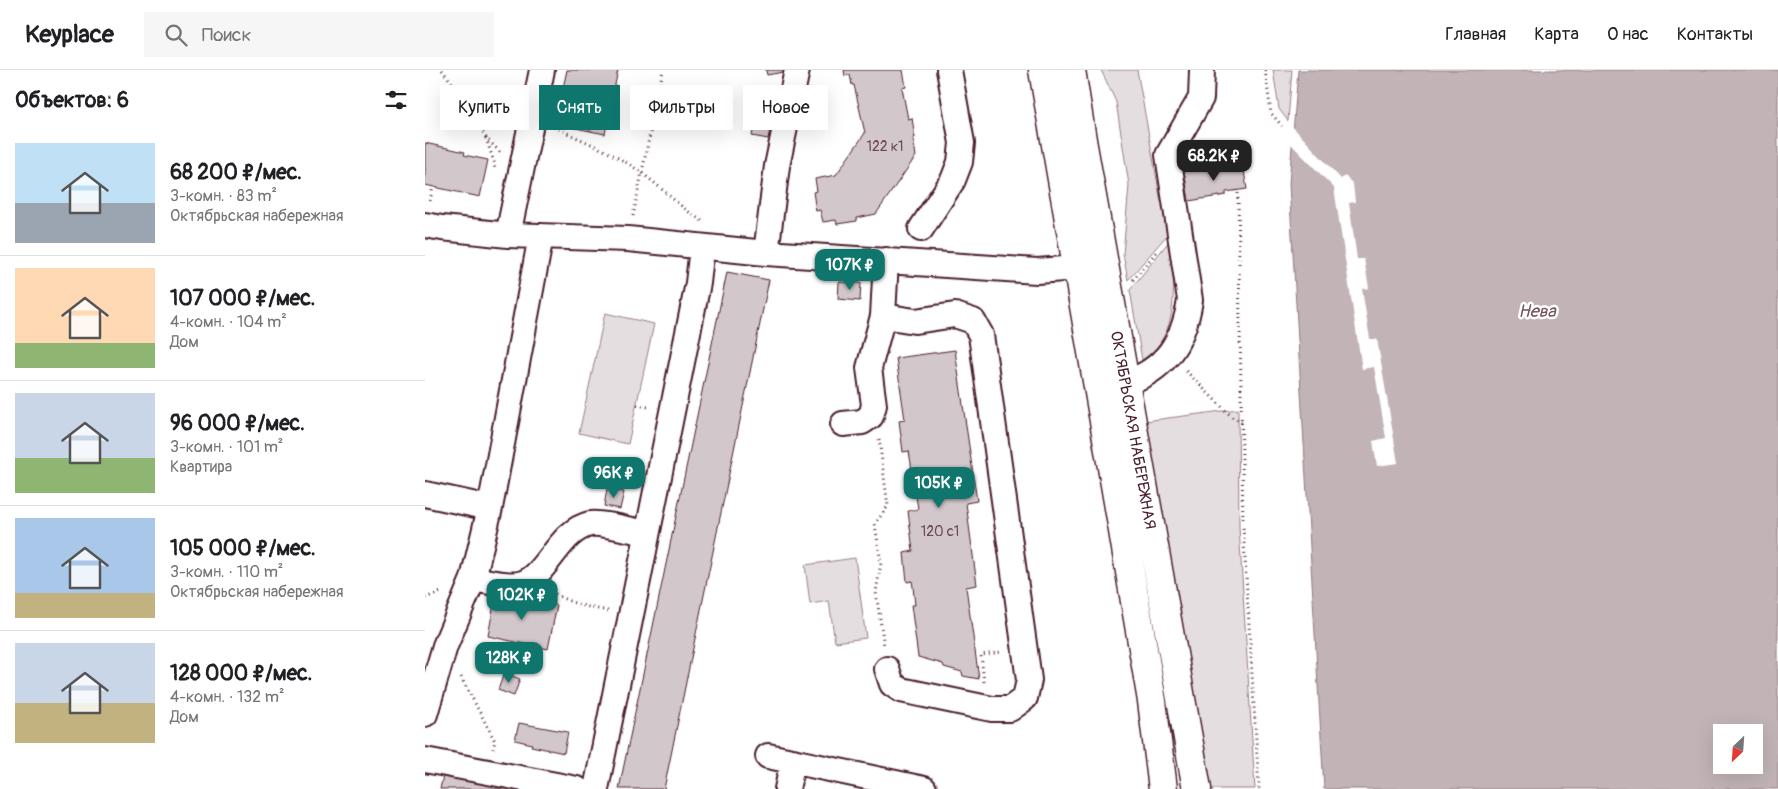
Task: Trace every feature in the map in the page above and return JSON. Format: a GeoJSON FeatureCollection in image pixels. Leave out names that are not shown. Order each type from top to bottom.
{"type":"FeatureCollection","features":[{"type":"Feature","properties":{"kind":"main road","name":"ОКТЯБРЬСКАЯ НАБЕРЕЖНАЯ"},"geometry":{"type":"LineString","coordinates":[[1043,70],[1150,692],[1163,789]]}},
{"type":"Feature","properties":{"kind":"main road","name":"ОКТЯБРЬСКАЯ НАБЕРЕЖНАЯ"},"geometry":{"type":"LineString","coordinates":[[1071,70],[1081,140],[1197,789]]}},
{"type":"Feature","properties":{"kind":"lane"},"geometry":{"type":"LineString","coordinates":[[508,235],[542,70]]}},
{"type":"Feature","properties":{"kind":"lane"},"geometry":{"type":"LineString","coordinates":[[766,253],[777,166],[797,70]]}},
{"type":"Feature","properties":{"kind":"lane"},"geometry":{"type":"LineString","coordinates":[[921,229],[953,180],[960,162],[963,143],[949,70]]}},
{"type":"Feature","properties":{"kind":"lane"},"geometry":{"type":"LineString","coordinates":[[1125,383],[1141,378],[1170,355],[1181,336],[1188,318],[1190,300],[1168,155],[1201,98],[1202,70]]}},
{"type":"Feature","properties":{"kind":"lane"},"geometry":{"type":"LineString","coordinates":[[425,225],[508,235],[628,239],[706,237],[766,253],[1037,272],[1077,268]]}},
{"type":"Feature","properties":{"kind":"lane"},"geometry":{"type":"LineString","coordinates":[[425,714],[445,646],[473,579],[490,508],[541,236]]}},
{"type":"Feature","properties":{"kind":"lane"},"geometry":{"type":"LineString","coordinates":[[596,789],[706,237]]}},
{"type":"Feature","properties":{"kind":"lane"},"geometry":{"type":"LineString","coordinates":[[843,424],[861,422],[871,416],[874,406],[869,368],[883,316],[886,260]]}},
{"type":"Feature","properties":{"kind":"lane"},"geometry":{"type":"LineString","coordinates":[[883,316],[915,321],[955,315],[973,321],[981,335],[1029,680],[1025,698],[1010,710],[992,709],[901,690],[892,684],[887,669]]}},
{"type":"Feature","properties":{"kind":"lane"},"geometry":{"type":"LineString","coordinates":[[425,494],[490,508]]}},
{"type":"Feature","properties":{"kind":"lane"},"geometry":{"type":"LineString","coordinates":[[473,579],[506,584],[521,584],[533,578],[565,540],[579,528],[593,523],[647,533]]}},
{"type":"Feature","properties":{"kind":"lane"},"geometry":{"type":"LineString","coordinates":[[768,756],[925,789]]}},
{"type":"Feature","properties":{"kind":"lane"},"geometry":{"type":"LineString","coordinates":[[425,760],[577,789]]}},
{"type":"Feature","properties":{"kind":"lane"},"geometry":{"type":"LineString","coordinates":[[787,789],[793,761]]}},
{"type":"Feature","properties":{"kind":"path"},"geometry":{"type":"LineString","coordinates":[[442,70],[467,102],[486,138],[521,173]]}},
{"type":"Feature","properties":{"kind":"path"},"geometry":{"type":"LineString","coordinates":[[628,239],[663,70]]}},
{"type":"Feature","properties":{"kind":"path"},"geometry":{"type":"LineString","coordinates":[[1265,70],[1271,112],[1282,126]]}},
{"type":"Feature","properties":{"kind":"path"},"geometry":{"type":"LineString","coordinates":[[561,130],[597,146],[642,173],[687,211],[706,237]]}},
{"type":"Feature","properties":{"kind":"path"},"geometry":{"type":"LineString","coordinates":[[1239,193],[1243,525],[1259,789]]}},
{"type":"Feature","properties":{"kind":"path"},"geometry":{"type":"LineString","coordinates":[[1128,287],[1153,255]]}},
{"type":"Feature","properties":{"kind":"path"},"geometry":{"type":"LineString","coordinates":[[1170,355],[1233,417],[1242,422]]}},
{"type":"Feature","properties":{"kind":"path"},"geometry":{"type":"LineString","coordinates":[[871,416],[878,432],[888,506],[875,524],[881,563],[876,592],[887,669]]}},
{"type":"Feature","properties":{"kind":"path"},"geometry":{"type":"LineString","coordinates":[[533,578],[559,597],[576,605],[631,615]]}},
{"type":"Feature","properties":{"kind":"path"},"geometry":{"type":"LineString","coordinates":[[445,646],[495,741],[489,772]]}},
{"type":"Feature","properties":{"kind":"path"},"geometry":{"type":"LineString","coordinates":[[985,679],[981,655],[1025,649]]}},
{"type":"Feature","properties":{"kind":"shaded area"},"geometry":{"type":"Polygon","coordinates":[[[1101,70],[1137,70],[1161,202],[1165,202],[1168,234],[1128,280],[1123,254],[1129,185],[1116,102],[1101,70]]]}},
{"type":"Feature","properties":{"kind":"shaded area"},"geometry":{"type":"Polygon","coordinates":[[[1273,70],[1292,70],[1288,121],[1279,109],[1273,70]]]}},
{"type":"Feature","properties":{"kind":"shaded area"},"geometry":{"type":"Polygon","coordinates":[[[1170,240],[1173,272],[1173,306],[1164,337],[1155,350],[1142,360],[1130,290],[1170,240]]]}},
{"type":"Feature","properties":{"kind":"shaded area"},"geometry":{"type":"Polygon","coordinates":[[[605,313],[654,324],[628,444],[579,433],[605,313]]]}},
{"type":"Feature","properties":{"kind":"shaded area"},"geometry":{"type":"Polygon","coordinates":[[[1238,409],[1239,527],[1255,789],[1212,789],[1145,421],[1238,409]]]}},
{"type":"Feature","properties":{"kind":"shaded area"},"geometry":{"type":"Polygon","coordinates":[[[855,558],[866,638],[835,642],[829,601],[810,604],[805,565],[855,558]]]}},
{"type":"Feature","properties":{"kind":"water","name":"Нева"},"geometry":{"type":"Polygon","coordinates":[[[1298,70],[1778,70],[1778,789],[1324,789],[1289,184],[1298,70]]]}},
{"type":"Feature","properties":{"kind":"pier"},"geometry":{"type":"Polygon","coordinates":[[[1291,125],[1341,179],[1345,176],[1353,184],[1355,202],[1349,203],[1357,259],[1364,259],[1369,288],[1362,289],[1370,339],[1377,339],[1398,463],[1377,466],[1373,441],[1386,438],[1374,367],[1362,369],[1334,188],[1290,143],[1291,125]]]}},
{"type":"Feature","properties":{"kind":"building"},"geometry":{"type":"Polygon","coordinates":[[[567,70],[618,70],[615,85],[564,85],[567,70]]]}},
{"type":"Feature","properties":{"kind":"building"},"geometry":{"type":"Polygon","coordinates":[[[766,70],[789,70],[789,71],[767,75],[766,70]]]}},
{"type":"Feature","properties":{"kind":"building"},"geometry":{"type":"Polygon","coordinates":[[[844,70],[903,70],[906,87],[902,88],[908,119],[912,118],[916,156],[876,214],[857,218],[857,221],[837,224],[836,220],[823,222],[820,210],[816,211],[813,192],[817,191],[815,179],[836,175],[865,133],[854,85],[852,85],[850,75],[845,76],[844,70]]]}},
{"type":"Feature","properties":{"kind":"building"},"geometry":{"type":"Polygon","coordinates":[[[585,130],[606,130],[605,134],[585,130]]]}},
{"type":"Feature","properties":{"kind":"building"},"geometry":{"type":"Polygon","coordinates":[[[753,130],[770,130],[768,139],[752,136],[753,130]]]}},
{"type":"Feature","properties":{"kind":"building"},"geometry":{"type":"Polygon","coordinates":[[[425,143],[465,152],[464,155],[488,160],[480,197],[425,185],[425,143]]]}},
{"type":"Feature","properties":{"kind":"building"},"geometry":{"type":"Polygon","coordinates":[[[1221,165],[1222,168],[1243,165],[1247,189],[1226,192],[1226,195],[1189,201],[1184,171],[1221,165]]]}},
{"type":"Feature","properties":{"kind":"building"},"geometry":{"type":"Polygon","coordinates":[[[727,272],[769,280],[664,789],[619,789],[727,272]]]}},
{"type":"Feature","properties":{"kind":"building"},"geometry":{"type":"Polygon","coordinates":[[[839,282],[861,283],[860,301],[838,299],[839,282]]]}},
{"type":"Feature","properties":{"kind":"building"},"geometry":{"type":"Polygon","coordinates":[[[955,350],[977,501],[966,503],[977,585],[966,587],[979,679],[963,676],[962,672],[918,657],[911,605],[915,605],[913,587],[912,581],[907,582],[904,553],[913,551],[908,511],[918,509],[909,451],[903,452],[899,421],[905,420],[896,358],[955,350]]]}},
{"type":"Feature","properties":{"kind":"building"},"geometry":{"type":"Polygon","coordinates":[[[607,489],[624,492],[620,509],[604,506],[607,489]]]}},
{"type":"Feature","properties":{"kind":"building"},"geometry":{"type":"Polygon","coordinates":[[[496,593],[557,605],[548,649],[488,636],[496,593]]]}},
{"type":"Feature","properties":{"kind":"building"},"geometry":{"type":"Polygon","coordinates":[[[504,673],[520,679],[514,696],[498,690],[504,673]]]}},
{"type":"Feature","properties":{"kind":"building"},"geometry":{"type":"Polygon","coordinates":[[[519,723],[568,732],[564,753],[531,746],[532,744],[515,740],[519,723]]]}},
{"type":"Feature","properties":{"kind":"building"},"geometry":{"type":"Polygon","coordinates":[[[444,771],[532,789],[440,789],[444,771]]]}}]}
